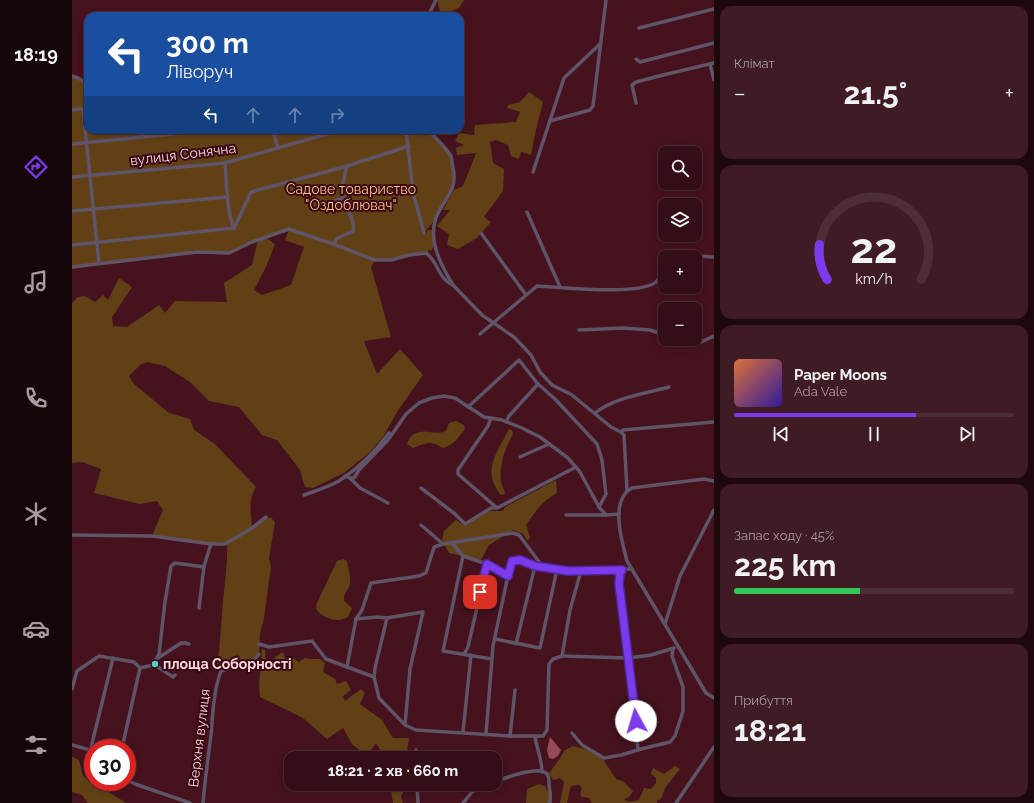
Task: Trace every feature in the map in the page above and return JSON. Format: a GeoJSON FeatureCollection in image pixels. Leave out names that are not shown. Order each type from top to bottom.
{"type":"FeatureCollection","features":[{"type":"Feature","properties":{"kind":"street"},"geometry":{"type":"LineString","coordinates":[[430,12],[436,0]]}},
{"type":"Feature","properties":{"kind":"street"},"geometry":{"type":"LineString","coordinates":[[550,121],[590,110],[593,106],[606,0]]}},
{"type":"Feature","properties":{"kind":"street"},"geometry":{"type":"LineString","coordinates":[[640,28],[714,9]]}},
{"type":"Feature","properties":{"kind":"street"},"geometry":{"type":"LineString","coordinates":[[636,59],[640,62],[714,43]]}},
{"type":"Feature","properties":{"kind":"street"},"geometry":{"type":"LineString","coordinates":[[533,172],[564,78],[600,44]]}},
{"type":"Feature","properties":{"kind":"street"},"geometry":{"type":"LineString","coordinates":[[636,103],[632,85],[636,82],[712,64],[714,80]]}},
{"type":"Feature","properties":{"kind":"street"},"geometry":{"type":"LineString","coordinates":[[72,76],[84,82]]}},
{"type":"Feature","properties":{"kind":"street"},"geometry":{"type":"LineString","coordinates":[[72,110],[83,109],[84,117]]}},
{"type":"Feature","properties":{"kind":"street"},"geometry":{"type":"LineString","coordinates":[[86,134],[99,263]]}},
{"type":"Feature","properties":{"kind":"street"},"geometry":{"type":"LineString","coordinates":[[72,144],[170,134]]}},
{"type":"Feature","properties":{"kind":"street"},"geometry":{"type":"LineString","coordinates":[[274,134],[278,148]]}},
{"type":"Feature","properties":{"kind":"street","name":"вулиця Сонячна"},"geometry":{"type":"LineString","coordinates":[[72,177],[225,163],[326,134]]}},
{"type":"Feature","properties":{"kind":"street"},"geometry":{"type":"LineString","coordinates":[[407,134],[413,192],[424,233]]}},
{"type":"Feature","properties":{"kind":"street"},"geometry":{"type":"LineString","coordinates":[[432,134],[451,155],[455,176],[450,194],[435,220],[434,228],[437,254],[445,272],[453,285],[482,315],[514,337],[531,355],[540,372],[552,385],[572,395],[624,436],[628,491],[620,504],[619,514],[621,540],[627,562],[706,693],[714,698]]}},
{"type":"Feature","properties":{"kind":"street"},"geometry":{"type":"LineString","coordinates":[[234,228],[251,192],[347,166],[409,146]]}},
{"type":"Feature","properties":{"kind":"street"},"geometry":{"type":"LineString","coordinates":[[225,163],[228,197],[234,228]]}},
{"type":"Feature","properties":{"kind":"street"},"geometry":{"type":"LineString","coordinates":[[334,244],[336,238],[353,231],[355,226],[343,198],[343,182],[347,166]]}},
{"type":"Feature","properties":{"kind":"street"},"geometry":{"type":"LineString","coordinates":[[72,212],[228,197]]}},
{"type":"Feature","properties":{"kind":"street"},"geometry":{"type":"LineString","coordinates":[[320,206],[343,198]]}},
{"type":"Feature","properties":{"kind":"street"},"geometry":{"type":"LineString","coordinates":[[527,212],[560,287]]}},
{"type":"Feature","properties":{"kind":"street"},"geometry":{"type":"LineString","coordinates":[[72,245],[234,228]]}},
{"type":"Feature","properties":{"kind":"street"},"geometry":{"type":"LineString","coordinates":[[72,267],[197,252],[229,253],[252,242],[289,229],[375,260],[390,260],[409,255],[426,253],[432,258],[440,274],[453,285]]}},
{"type":"Feature","properties":{"kind":"street"},"geometry":{"type":"LineString","coordinates":[[481,233],[526,295]]}},
{"type":"Feature","properties":{"kind":"street"},"geometry":{"type":"LineString","coordinates":[[702,256],[714,257]]}},
{"type":"Feature","properties":{"kind":"street"},"geometry":{"type":"LineString","coordinates":[[480,334],[537,286],[601,289],[639,288],[655,283],[658,279]]}},
{"type":"Feature","properties":{"kind":"street"},"geometry":{"type":"LineString","coordinates":[[580,330],[624,328],[650,330],[658,333]]}},
{"type":"Feature","properties":{"kind":"street"},"geometry":{"type":"LineString","coordinates":[[702,342],[714,336]]}},
{"type":"Feature","properties":{"kind":"street"},"geometry":{"type":"LineString","coordinates":[[468,407],[519,360],[538,384],[555,399],[596,444],[602,460],[606,494],[599,506]]}},
{"type":"Feature","properties":{"kind":"street"},"geometry":{"type":"LineString","coordinates":[[506,422],[509,416],[538,384]]}},
{"type":"Feature","properties":{"kind":"street"},"geometry":{"type":"LineString","coordinates":[[595,413],[600,409],[624,398],[669,388]]}},
{"type":"Feature","properties":{"kind":"street"},"geometry":{"type":"LineString","coordinates":[[350,478],[354,478],[359,470],[388,440],[406,414],[419,403],[432,398],[444,396],[455,398],[484,417],[506,422],[540,437],[568,458],[576,467],[606,515]]}},
{"type":"Feature","properties":{"kind":"street"},"geometry":{"type":"LineString","coordinates":[[491,418],[488,426],[458,470],[458,474],[497,508]]}},
{"type":"Feature","properties":{"kind":"street"},"geometry":{"type":"LineString","coordinates":[[620,432],[623,430],[714,422]]}},
{"type":"Feature","properties":{"kind":"street"},"geometry":{"type":"LineString","coordinates":[[304,495],[330,485],[345,476],[373,453],[389,433]]}},
{"type":"Feature","properties":{"kind":"street"},"geometry":{"type":"LineString","coordinates":[[520,457],[549,444]]}},
{"type":"Feature","properties":{"kind":"street"},"geometry":{"type":"LineString","coordinates":[[421,488],[455,514],[465,524],[491,508],[497,508],[576,467]]}},
{"type":"Feature","properties":{"kind":"street"},"geometry":{"type":"LineString","coordinates":[[345,476],[350,478],[360,488],[388,503]]}},
{"type":"Feature","properties":{"kind":"street"},"geometry":{"type":"LineString","coordinates":[[628,491],[639,487],[704,479],[714,481]]}},
{"type":"Feature","properties":{"kind":"street"},"geometry":{"type":"LineString","coordinates":[[665,624],[680,576],[714,510]]}},
{"type":"Feature","properties":{"kind":"street"},"geometry":{"type":"LineString","coordinates":[[566,515],[619,514]]}},
{"type":"Feature","properties":{"kind":"street"},"geometry":{"type":"LineString","coordinates":[[72,535],[152,536],[211,544],[225,544],[252,528],[266,517]]}},
{"type":"Feature","properties":{"kind":"street"},"geometry":{"type":"LineString","coordinates":[[421,525],[444,544]]}},
{"type":"Feature","properties":{"kind":"street"},"geometry":{"type":"LineString","coordinates":[[347,667],[356,619],[362,610],[371,583],[419,576],[426,573],[434,547],[513,532],[519,534],[543,567]]}},
{"type":"Feature","properties":{"kind":"street"},"geometry":{"type":"LineString","coordinates":[[452,543],[463,556],[487,564],[508,576]]}},
{"type":"Feature","properties":{"kind":"street"},"geometry":{"type":"LineString","coordinates":[[199,608],[204,567],[211,544]]}},
{"type":"Feature","properties":{"kind":"street"},"geometry":{"type":"LineString","coordinates":[[463,556],[443,650],[492,659]]}},
{"type":"Feature","properties":{"kind":"street"},"geometry":{"type":"LineString","coordinates":[[486,734],[495,639],[512,561],[520,560],[535,566],[568,571],[632,569]]}},
{"type":"Feature","properties":{"kind":"street"},"geometry":{"type":"LineString","coordinates":[[158,658],[171,566],[175,563],[204,567]]}},
{"type":"Feature","properties":{"kind":"street"},"geometry":{"type":"LineString","coordinates":[[464,654],[468,647],[487,564]]}},
{"type":"Feature","properties":{"kind":"street"},"geometry":{"type":"LineString","coordinates":[[516,644],[535,566]]}},
{"type":"Feature","properties":{"kind":"street"},"geometry":{"type":"LineString","coordinates":[[495,639],[540,648],[558,569]]}},
{"type":"Feature","properties":{"kind":"street"},"geometry":{"type":"LineString","coordinates":[[622,570],[620,573],[619,584],[638,750]]}},
{"type":"Feature","properties":{"kind":"street"},"geometry":{"type":"LineString","coordinates":[[562,656],[570,610],[580,571]]}},
{"type":"Feature","properties":{"kind":"street"},"geometry":{"type":"LineString","coordinates":[[356,619],[377,617],[387,618],[422,612],[410,669],[405,726]]}},
{"type":"Feature","properties":{"kind":"street"},"geometry":{"type":"LineString","coordinates":[[387,618],[374,677],[379,698],[405,726],[416,730],[510,736],[543,736],[547,730],[550,664],[553,659],[562,656],[628,658],[651,655],[679,648]]}},
{"type":"Feature","properties":{"kind":"street"},"geometry":{"type":"LineString","coordinates":[[259,644],[269,647],[312,641],[326,659],[374,677]]}},
{"type":"Feature","properties":{"kind":"street"},"geometry":{"type":"LineString","coordinates":[[153,665],[158,658],[181,644],[189,644]]}},
{"type":"Feature","properties":{"kind":"street"},"geometry":{"type":"LineString","coordinates":[[572,733],[582,745],[604,758],[670,742],[675,736],[684,711],[683,687],[672,656],[673,649]]}},
{"type":"Feature","properties":{"kind":"street","name":"Верхня вулиця"},"geometry":{"type":"LineString","coordinates":[[203,803],[211,733],[212,707],[217,680],[221,671],[254,660],[259,654]]}},
{"type":"Feature","properties":{"kind":"street"},"geometry":{"type":"LineString","coordinates":[[463,732],[471,655]]}},
{"type":"Feature","properties":{"kind":"street"},"geometry":{"type":"LineString","coordinates":[[72,674],[98,656],[134,662],[140,668]]}},
{"type":"Feature","properties":{"kind":"street"},"geometry":{"type":"LineString","coordinates":[[93,739],[102,709],[113,658]]}},
{"type":"Feature","properties":{"kind":"street"},"geometry":{"type":"LineString","coordinates":[[140,668],[155,665],[174,676]]}},
{"type":"Feature","properties":{"kind":"street"},"geometry":{"type":"LineString","coordinates":[[124,739],[140,668]]}},
{"type":"Feature","properties":{"kind":"street"},"geometry":{"type":"LineString","coordinates":[[72,689],[77,671]]}},
{"type":"Feature","properties":{"kind":"street"},"geometry":{"type":"LineString","coordinates":[[510,736],[515,690]]}},
{"type":"Feature","properties":{"kind":"street"},"geometry":{"type":"LineString","coordinates":[[535,737],[537,750],[542,763],[542,772]]}},
{"type":"Feature","properties":{"kind":"street"},"geometry":{"type":"LineString","coordinates":[[72,745],[84,748]]}},
{"type":"Feature","properties":{"kind":"street"},"geometry":{"type":"LineString","coordinates":[[676,803],[714,747]]}},
{"type":"Feature","properties":{"kind":"street"},"geometry":{"type":"LineString","coordinates":[[502,779],[513,774],[546,772],[549,776],[550,803]]}},
{"type":"Feature","properties":{"kind":"street"},"geometry":{"type":"LineString","coordinates":[[136,785],[190,803]]}},
{"type":"Feature","properties":{"kind":"street"},"geometry":{"type":"LineString","coordinates":[[417,791],[418,803]]}},
{"type":"Feature","properties":{"kind":"street"},"geometry":{"type":"LineString","coordinates":[[463,803],[474,791]]}},
{"type":"Feature","properties":{"kind":"green space"},"geometry":{"type":"Polygon","coordinates":[[[438,0],[464,0],[459,8],[449,12],[440,12],[438,0]]]}},
{"type":"Feature","properties":{"kind":"green space","name":"Садове товариство \"Оздоблювач\""},"geometry":{"type":"Polygon","coordinates":[[[72,76],[84,83],[84,134],[432,134],[444,146],[451,156],[454,166],[452,187],[443,207],[424,233],[425,235],[428,230],[432,230],[434,246],[431,251],[428,249],[429,255],[426,253],[391,260],[375,260],[371,267],[391,337],[364,341],[377,374],[400,349],[423,375],[397,412],[383,437],[370,452],[344,473],[313,488],[305,487],[300,470],[277,440],[262,435],[239,407],[209,401],[190,382],[165,366],[147,362],[140,365],[129,376],[134,384],[169,413],[190,419],[194,430],[215,444],[256,487],[253,492],[251,502],[252,527],[266,517],[271,518],[275,522],[269,558],[271,566],[264,618],[260,633],[259,654],[254,660],[221,671],[217,668],[227,564],[227,543],[211,544],[152,536],[163,510],[157,501],[140,504],[94,493],[101,469],[82,462],[72,463],[72,303],[78,297],[85,296],[95,302],[103,295],[108,300],[119,278],[132,287],[112,317],[113,326],[127,327],[159,305],[165,313],[175,301],[227,302],[224,283],[252,265],[258,240],[229,253],[197,252],[72,267],[72,76]],[[289,230],[266,238],[275,244],[266,267],[254,290],[262,295],[291,285],[304,247],[285,240],[289,230]]]}},
{"type":"Feature","properties":{"kind":"green space"},"geometry":{"type":"Polygon","coordinates":[[[529,92],[543,102],[531,155],[521,152],[519,159],[511,156],[508,145],[496,140],[490,142],[493,163],[504,169],[503,191],[484,217],[491,222],[477,238],[458,249],[447,245],[449,234],[437,226],[450,210],[443,210],[454,190],[463,186],[476,153],[457,155],[456,148],[464,145],[455,141],[458,134],[474,135],[475,125],[516,122],[520,112],[507,108],[508,105],[520,102],[529,92]]]}},
{"type":"Feature","properties":{"kind":"green space"},"geometry":{"type":"Polygon","coordinates":[[[456,421],[464,425],[465,429],[456,441],[447,447],[443,448],[435,444],[428,443],[413,448],[407,444],[414,434],[419,432],[436,433],[446,431],[449,423],[456,421]]]}},
{"type":"Feature","properties":{"kind":"green space"},"geometry":{"type":"Polygon","coordinates":[[[509,429],[512,430],[513,434],[507,445],[502,463],[501,482],[505,494],[501,495],[492,478],[492,470],[496,454],[509,429]]]}},
{"type":"Feature","properties":{"kind":"green space"},"geometry":{"type":"Polygon","coordinates":[[[556,480],[557,493],[543,503],[526,525],[530,537],[528,541],[523,534],[513,530],[489,545],[481,560],[449,553],[442,540],[444,531],[456,520],[465,526],[489,511],[503,511],[505,507],[556,480]]]}},
{"type":"Feature","properties":{"kind":"green space"},"geometry":{"type":"Polygon","coordinates":[[[343,559],[347,561],[350,575],[349,585],[344,596],[344,601],[352,608],[348,617],[341,620],[335,620],[320,614],[316,608],[316,605],[337,561],[343,559]]]}},
{"type":"Feature","properties":{"kind":"green space"},"geometry":{"type":"Polygon","coordinates":[[[262,649],[265,650],[266,668],[273,670],[275,657],[283,652],[286,661],[293,658],[299,662],[305,658],[320,659],[325,663],[323,672],[335,679],[337,684],[346,681],[351,690],[343,696],[345,701],[361,689],[365,693],[360,704],[382,720],[393,738],[409,738],[407,751],[381,751],[376,743],[370,751],[361,751],[352,744],[343,728],[327,739],[303,718],[260,697],[259,685],[262,649]]]}},
{"type":"Feature","properties":{"kind":"green space"},"geometry":{"type":"Polygon","coordinates":[[[573,746],[599,753],[616,779],[623,781],[633,791],[629,797],[624,799],[628,802],[639,800],[644,788],[651,789],[656,783],[656,778],[651,774],[653,768],[664,774],[675,766],[680,769],[665,788],[661,799],[657,801],[657,803],[592,803],[589,798],[582,797],[580,794],[582,788],[579,785],[571,786],[567,803],[560,803],[564,782],[560,778],[553,780],[549,773],[565,750],[573,746]]]}},
{"type":"Feature","properties":{"kind":"green space"},"geometry":{"type":"Polygon","coordinates":[[[72,757],[79,760],[84,777],[84,791],[107,791],[126,803],[88,803],[82,795],[72,792],[72,757]]]}},
{"type":"Feature","properties":{"kind":"green space"},"geometry":{"type":"Polygon","coordinates":[[[539,784],[545,786],[552,798],[552,803],[526,803],[527,789],[539,784]]]}},
{"type":"Feature","properties":{"kind":"green space"},"geometry":{"type":"Polygon","coordinates":[[[391,791],[404,791],[401,796],[403,803],[393,803],[391,791]]]}},
{"type":"Feature","properties":{"kind":"shaded area"},"geometry":{"type":"Polygon","coordinates":[[[550,737],[561,750],[558,756],[553,759],[549,758],[547,750],[550,737]]]}},
{"type":"Feature","properties":{"kind":"place","name":"площа Соборності"},"geometry":{"type":"Point","coordinates":[155,664]}},
{"type":"Feature","properties":{"kind":"route"},"geometry":{"type":"LineString","coordinates":[[480,592],[487,564],[508,576],[512,561],[520,560],[535,566],[568,571],[622,570],[620,573],[619,584],[636,721]]}}]}
